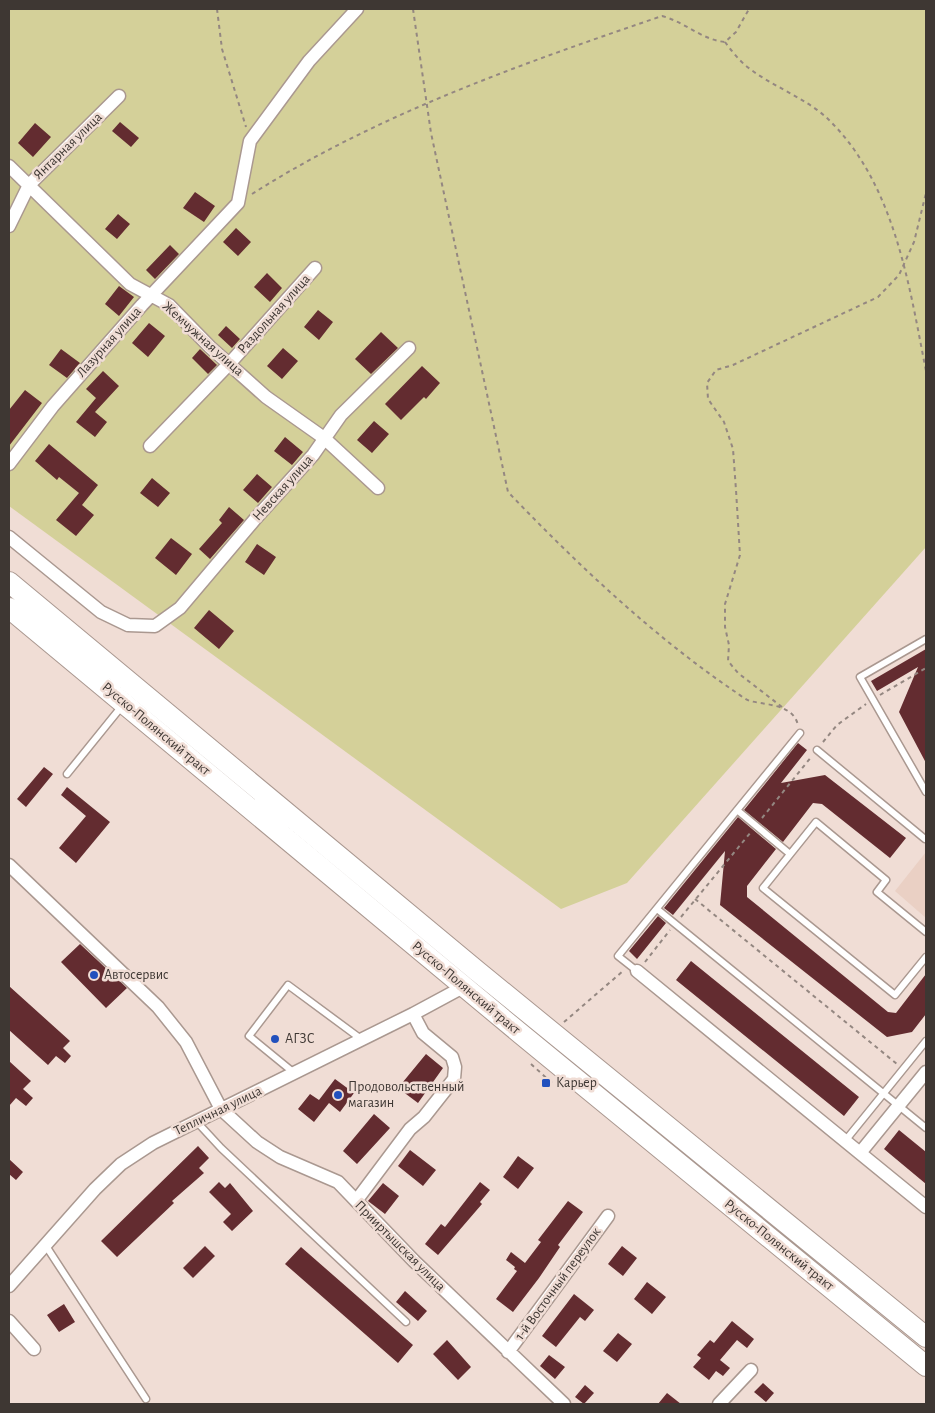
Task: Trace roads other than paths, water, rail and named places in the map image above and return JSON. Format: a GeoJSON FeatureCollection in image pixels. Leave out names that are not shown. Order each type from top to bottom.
{"type":"FeatureCollection","features":[{"type":"Feature","properties":{"kind":"main road","name":"Русско-Полянский тракт"},"geometry":{"type":"LineString","coordinates":[[9,582],[477,971],[926,1338]]}},
{"type":"Feature","properties":{"kind":"main road","name":"Русско-Полянский тракт"},"geometry":{"type":"LineString","coordinates":[[9,608],[926,1366]]}},
{"type":"Feature","properties":{"kind":"street","name":"Лазурная улица"},"geometry":{"type":"LineString","coordinates":[[9,464],[25,446],[52,406],[152,295],[238,204],[250,140],[309,61],[357,9]]}},
{"type":"Feature","properties":{"kind":"street","name":"Янтарная улица"},"geometry":{"type":"LineString","coordinates":[[9,226],[29,185],[119,96]]}},
{"type":"Feature","properties":{"kind":"street","name":"Жемчужная улица"},"geometry":{"type":"LineString","coordinates":[[9,166],[43,202],[130,284],[169,305],[210,347],[266,397],[324,438],[343,458],[378,488]]}},
{"type":"Feature","properties":{"kind":"street","name":"Раздольная улица"},"geometry":{"type":"LineString","coordinates":[[150,446],[230,363],[315,268]]}},
{"type":"Feature","properties":{"kind":"street","name":"Невская улица"},"geometry":{"type":"LineString","coordinates":[[9,537],[101,612],[128,625],[155,626],[180,608],[256,518],[313,455],[341,415],[409,348]]}},
{"type":"Feature","properties":{"kind":"street"},"geometry":{"type":"LineString","coordinates":[[9,865],[158,1007],[186,1042],[221,1110]]}},
{"type":"Feature","properties":{"kind":"street"},"geometry":{"type":"LineString","coordinates":[[635,969],[926,1207]]}},
{"type":"Feature","properties":{"kind":"street","name":"Тепличная улица"},"geometry":{"type":"LineString","coordinates":[[9,1286],[95,1189],[121,1164],[153,1143],[413,1014],[465,986]]}},
{"type":"Feature","properties":{"kind":"street"},"geometry":{"type":"LineString","coordinates":[[356,1201],[410,1129],[424,1117],[454,1079],[455,1067],[452,1056],[423,1033],[413,1014]]}},
{"type":"Feature","properties":{"kind":"street"},"geometry":{"type":"LineString","coordinates":[[860,1153],[926,1072]]}},
{"type":"Feature","properties":{"kind":"street","name":"Прииртышская улица"},"geometry":{"type":"LineString","coordinates":[[221,1110],[257,1142],[280,1157],[338,1182],[414,1262],[564,1404]]}},
{"type":"Feature","properties":{"kind":"street","name":"1-й Восточный переулок"},"geometry":{"type":"LineString","coordinates":[[508,1352],[608,1216]]}},
{"type":"Feature","properties":{"kind":"street"},"geometry":{"type":"LineString","coordinates":[[9,1321],[34,1349]]}},
{"type":"Feature","properties":{"kind":"street"},"geometry":{"type":"LineString","coordinates":[[719,1404],[751,1370]]}},
{"type":"Feature","properties":{"kind":"lane"},"geometry":{"type":"LineString","coordinates":[[926,639],[860,677],[926,792]]}},
{"type":"Feature","properties":{"kind":"lane"},"geometry":{"type":"LineString","coordinates":[[67,774],[125,703]]}},
{"type":"Feature","properties":{"kind":"lane"},"geometry":{"type":"LineString","coordinates":[[635,969],[618,956],[800,733]]}},
{"type":"Feature","properties":{"kind":"lane"},"geometry":{"type":"LineString","coordinates":[[817,750],[925,839]]}},
{"type":"Feature","properties":{"kind":"lane"},"geometry":{"type":"LineString","coordinates":[[737,810],[790,854]]}},
{"type":"Feature","properties":{"kind":"lane"},"geometry":{"type":"LineString","coordinates":[[926,931],[877,892],[886,880],[816,822],[762,888],[895,995],[926,956]]}},
{"type":"Feature","properties":{"kind":"lane"},"geometry":{"type":"LineString","coordinates":[[657,909],[926,1128]]}},
{"type":"Feature","properties":{"kind":"lane"},"geometry":{"type":"LineString","coordinates":[[293,1072],[249,1036],[288,984],[361,1039]]}},
{"type":"Feature","properties":{"kind":"lane"},"geometry":{"type":"LineString","coordinates":[[845,1141],[926,1041]]}},
{"type":"Feature","properties":{"kind":"lane"},"geometry":{"type":"LineString","coordinates":[[196,1121],[227,1155],[406,1322]]}},
{"type":"Feature","properties":{"kind":"lane"},"geometry":{"type":"LineString","coordinates":[[46,1246],[146,1399]]}},
{"type":"Feature","properties":{"kind":"place","name":"Автосервис"},"geometry":{"type":"Point","coordinates":[94,975]}},
{"type":"Feature","properties":{"kind":"place","name":"АГЗС"},"geometry":{"type":"Point","coordinates":[275,1039]}},
{"type":"Feature","properties":{"kind":"place","name":"Карьер"},"geometry":{"type":"Point","coordinates":[546,1083]}},
{"type":"Feature","properties":{"kind":"place","name":"Продовольственный магазин"},"geometry":{"type":"Point","coordinates":[338,1095]}}]}
